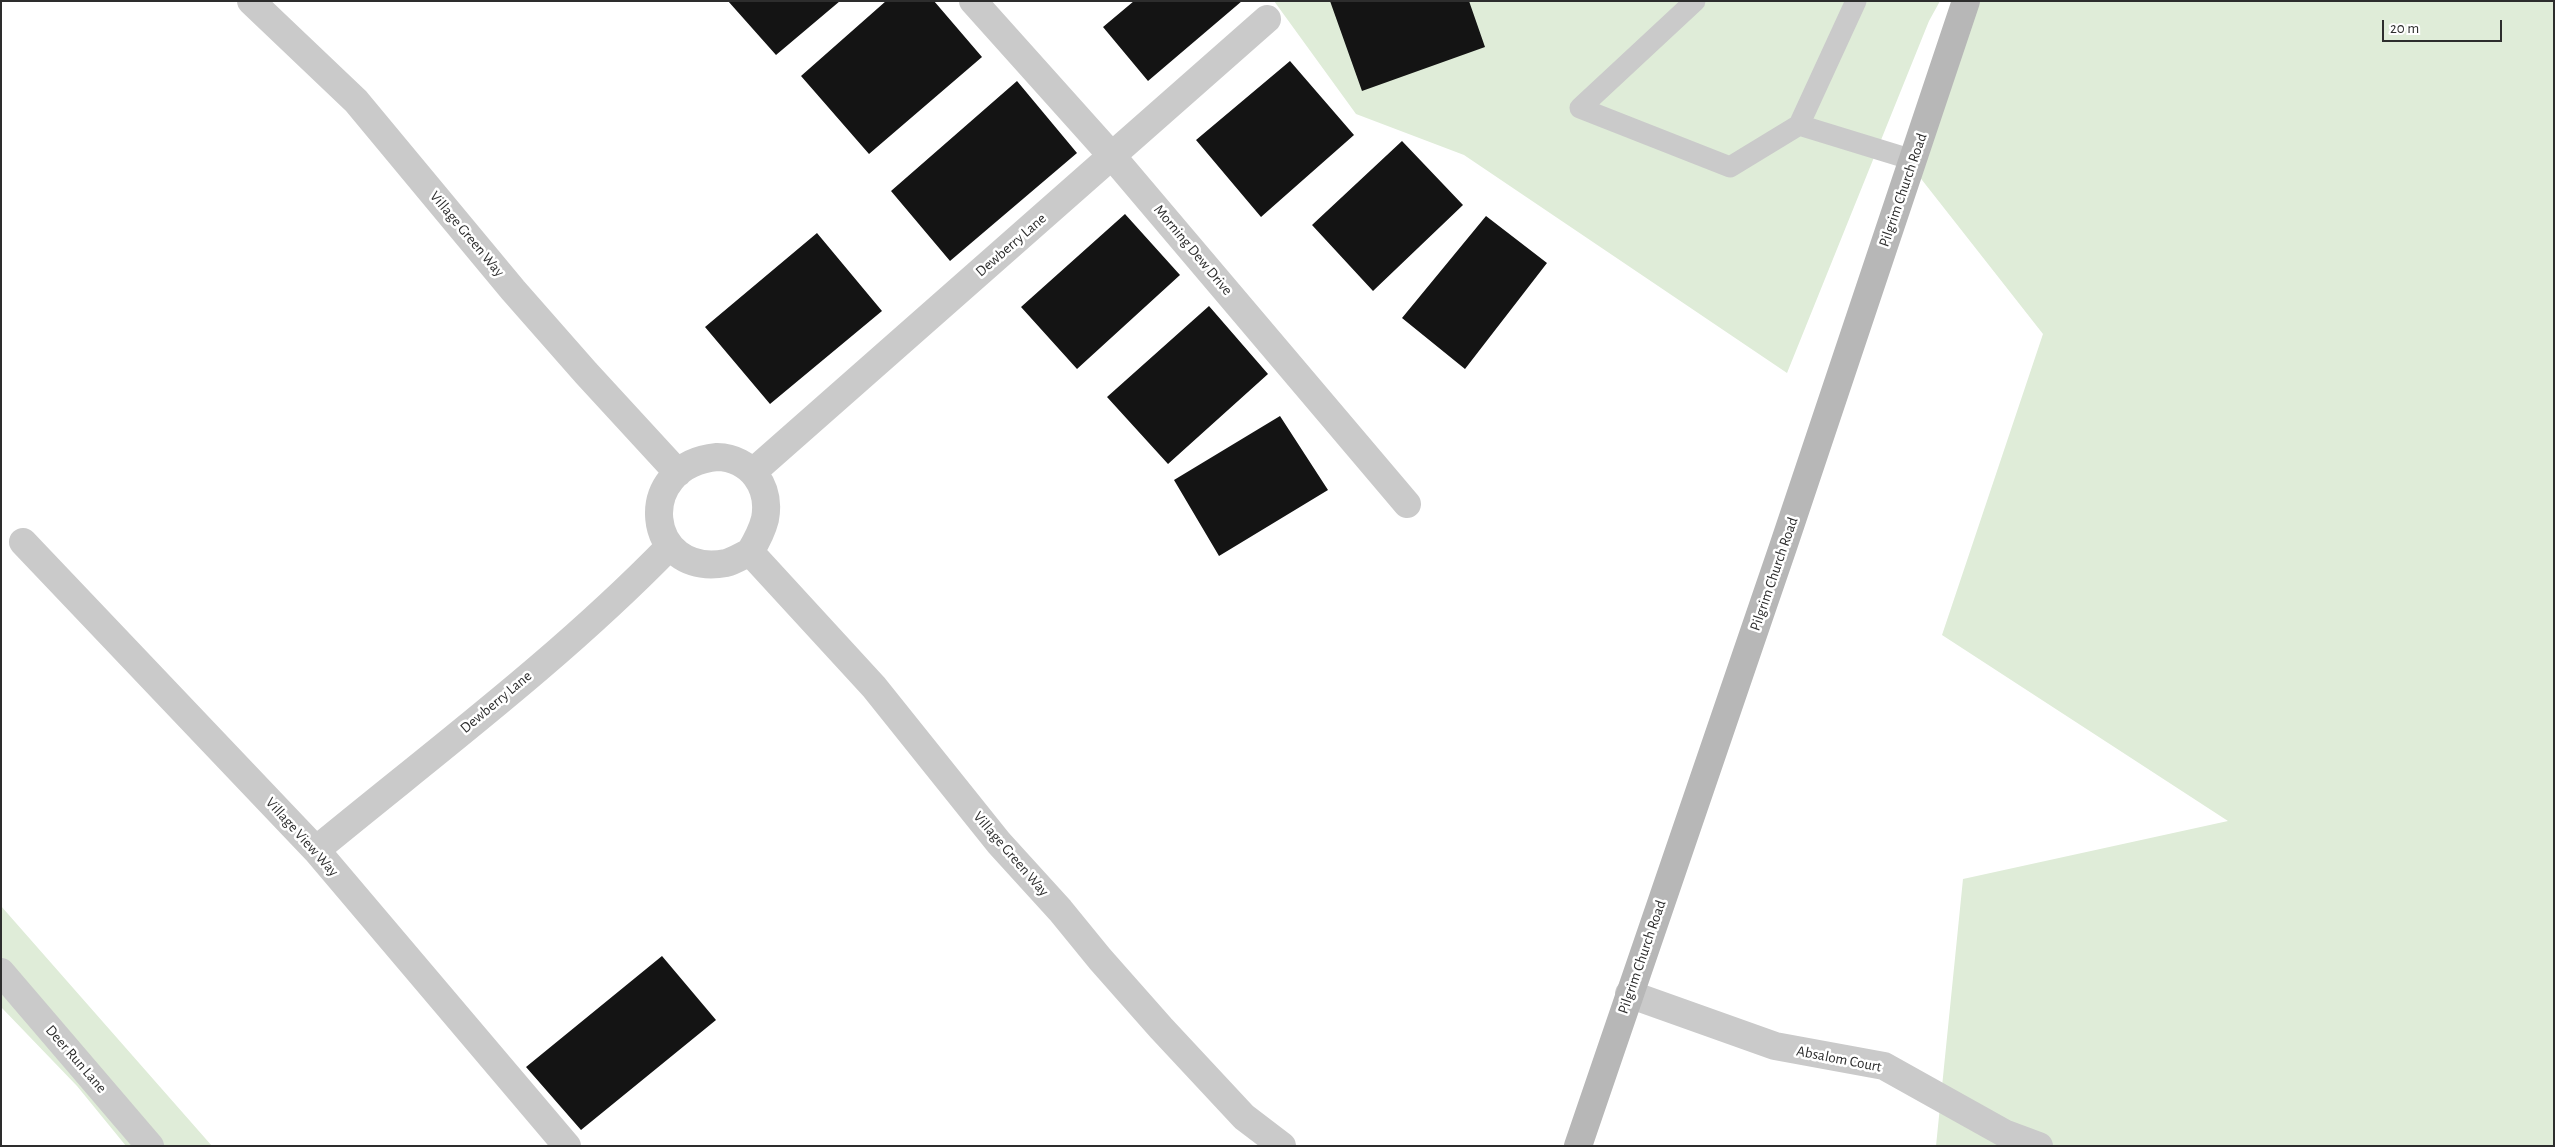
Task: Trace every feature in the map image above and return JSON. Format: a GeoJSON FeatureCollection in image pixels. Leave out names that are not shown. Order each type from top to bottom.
{"type":"FeatureCollection","features":[{"type":"Feature","properties":{"kind":"street","name":"Village Green Way"},"geometry":{"type":"LineString","coordinates":[[251,1],[356,101],[526,304],[678,473]]}},
{"type":"Feature","properties":{"kind":"street","name":"Morning Dew Drive"},"geometry":{"type":"LineString","coordinates":[[973,1],[1112,156],[1407,504]]}},
{"type":"Feature","properties":{"kind":"street","name":"Pilgrim Church Road"},"geometry":{"type":"LineString","coordinates":[[1578,1146],[1780,556],[1966,1]]}},
{"type":"Feature","properties":{"kind":"street","name":"Dewberry Lane"},"geometry":{"type":"LineString","coordinates":[[754,471],[1268,19]]}},
{"type":"Feature","properties":{"kind":"street"},"geometry":{"type":"LineString","coordinates":[[718,457],[734,459],[754,471],[764,491],[766,505],[765,520],[750,552],[727,563],[706,563],[682,557],[669,547],[658,516],[660,497],[667,484],[678,473],[693,463],[718,457]]}},
{"type":"Feature","properties":{"kind":"street","name":"Village View Way"},"geometry":{"type":"LineString","coordinates":[[23,542],[316,850],[567,1146]]}},
{"type":"Feature","properties":{"kind":"street","name":"Dewberry Lane"},"geometry":{"type":"LineString","coordinates":[[316,850],[574,636],[635,582],[669,547]]}},
{"type":"Feature","properties":{"kind":"street","name":"Village Green Way"},"geometry":{"type":"LineString","coordinates":[[750,552],[874,687],[999,842],[1060,910],[1100,960],[1244,1117],[1282,1146]]}},
{"type":"Feature","properties":{"kind":"street","name":"Deer Run Lane"},"geometry":{"type":"LineString","coordinates":[[1,972],[150,1146]]}},
{"type":"Feature","properties":{"kind":"street","name":"Absalom Court"},"geometry":{"type":"LineString","coordinates":[[1629,994],[1776,1046],[1884,1066],[2004,1133],[2039,1146]]}},
{"type":"Feature","properties":{"kind":"lane"},"geometry":{"type":"LineString","coordinates":[[1696,1],[1580,108],[1730,167],[1799,125],[1856,1]]}},
{"type":"Feature","properties":{"kind":"lane"},"geometry":{"type":"LineString","coordinates":[[1799,125],[1913,160]]}},
{"type":"Feature","properties":{"kind":"green space"},"geometry":{"type":"Polygon","coordinates":[[[1274,1],[1940,1],[1929,21],[1787,373],[1464,155],[1356,114],[1274,1]]]}},
{"type":"Feature","properties":{"kind":"green space"},"geometry":{"type":"Polygon","coordinates":[[[1966,1],[2554,1],[2554,1146],[1936,1146],[1963,879],[2228,821],[1942,635],[2043,334],[1911,166],[1966,1]]]}},
{"type":"Feature","properties":{"kind":"green space"},"geometry":{"type":"Polygon","coordinates":[[[1,906],[212,1146],[126,1146],[77,1086],[1,1007],[1,906]]]}},
{"type":"Feature","properties":{"kind":"building"},"geometry":{"type":"Polygon","coordinates":[[[728,1],[840,1],[776,55],[728,1]]]}},
{"type":"Feature","properties":{"kind":"building"},"geometry":{"type":"Polygon","coordinates":[[[886,1],[934,1],[982,57],[869,154],[801,76],[886,1]]]}},
{"type":"Feature","properties":{"kind":"building"},"geometry":{"type":"Polygon","coordinates":[[[1134,1],[1242,1],[1148,81],[1103,27],[1134,1]]]}},
{"type":"Feature","properties":{"kind":"building"},"geometry":{"type":"Polygon","coordinates":[[[1330,1],[1469,1],[1485,47],[1362,91],[1330,1]]]}},
{"type":"Feature","properties":{"kind":"building"},"geometry":{"type":"Polygon","coordinates":[[[1290,61],[1354,135],[1261,217],[1196,140],[1290,61]]]}},
{"type":"Feature","properties":{"kind":"building"},"geometry":{"type":"Polygon","coordinates":[[[1017,81],[1077,153],[950,261],[891,191],[1017,81]]]}},
{"type":"Feature","properties":{"kind":"building"},"geometry":{"type":"Polygon","coordinates":[[[1402,141],[1463,205],[1373,291],[1312,225],[1402,141]]]}},
{"type":"Feature","properties":{"kind":"building"},"geometry":{"type":"Polygon","coordinates":[[[1125,214],[1180,275],[1077,369],[1021,307],[1125,214]]]}},
{"type":"Feature","properties":{"kind":"building"},"geometry":{"type":"Polygon","coordinates":[[[1486,216],[1547,263],[1465,369],[1402,318],[1486,216]]]}},
{"type":"Feature","properties":{"kind":"building"},"geometry":{"type":"Polygon","coordinates":[[[817,233],[882,311],[770,404],[705,327],[817,233]]]}},
{"type":"Feature","properties":{"kind":"building"},"geometry":{"type":"Polygon","coordinates":[[[1209,306],[1268,374],[1168,464],[1107,397],[1209,306]]]}},
{"type":"Feature","properties":{"kind":"building"},"geometry":{"type":"Polygon","coordinates":[[[1280,416],[1328,490],[1219,556],[1174,480],[1280,416]]]}},
{"type":"Feature","properties":{"kind":"building"},"geometry":{"type":"Polygon","coordinates":[[[662,956],[716,1020],[581,1130],[526,1067],[662,956]]]}}]}
